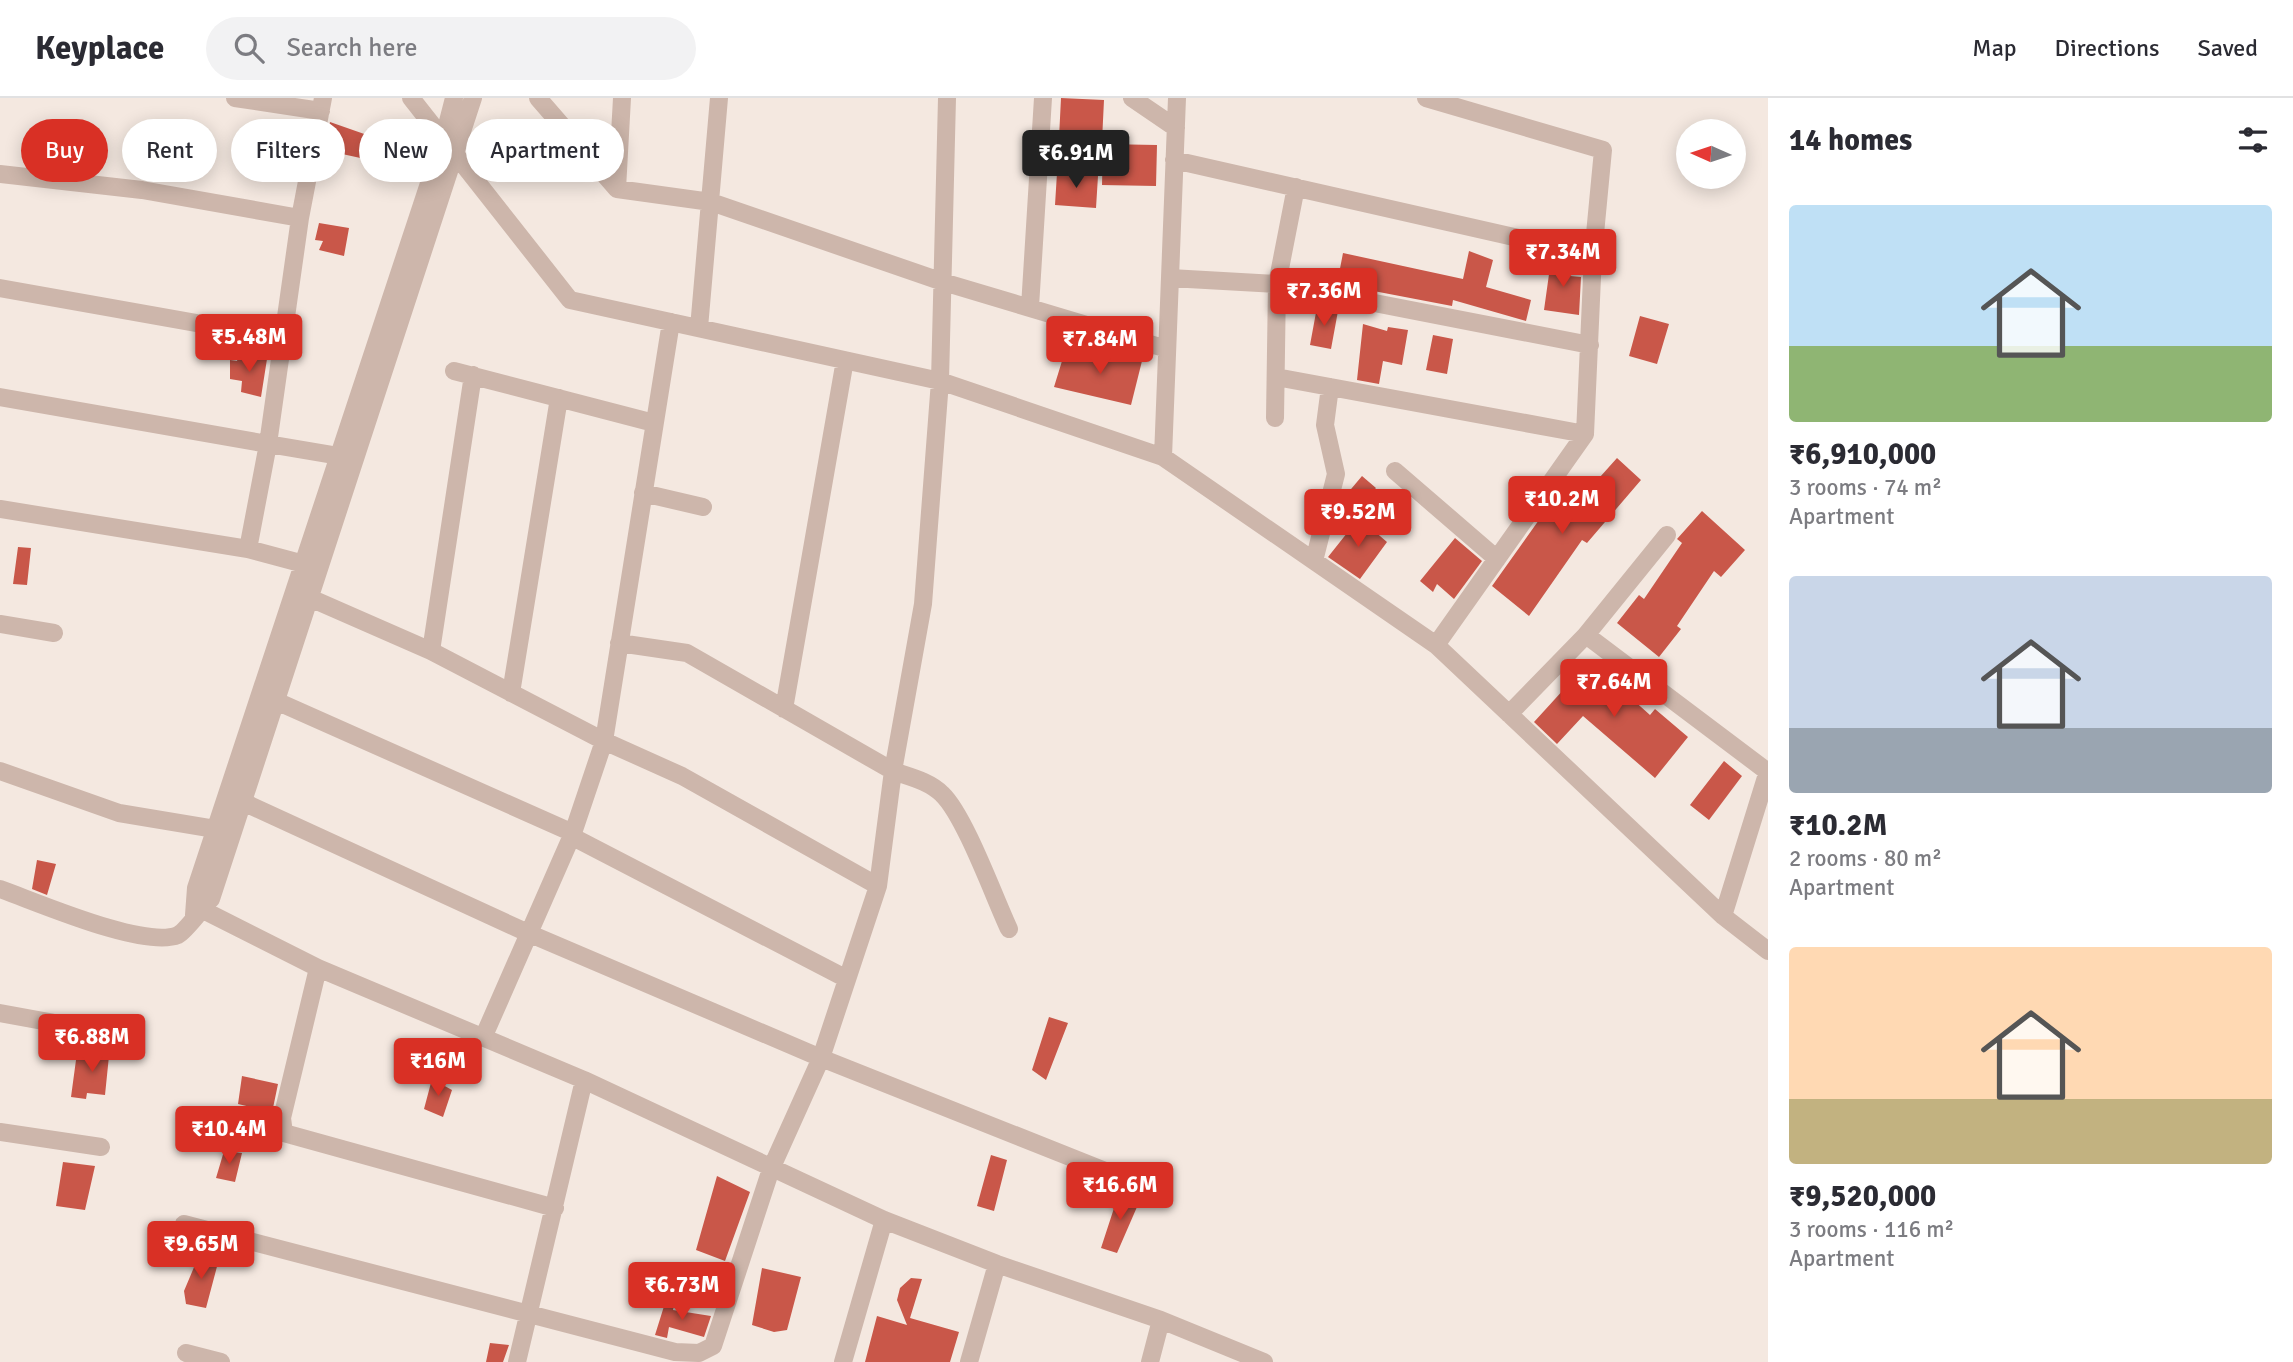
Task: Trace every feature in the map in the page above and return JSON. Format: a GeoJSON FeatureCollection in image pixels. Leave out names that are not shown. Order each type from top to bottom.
{"type":"FeatureCollection","features":[{"type":"Feature","properties":{"kind":"street"},"geometry":{"type":"LineString","coordinates":[[235,98],[322,104],[300,218],[268,444],[248,549]]}},
{"type":"Feature","properties":{"kind":"street"},"geometry":{"type":"LineString","coordinates":[[411,98],[427,119]]}},
{"type":"Feature","properties":{"kind":"street"},"geometry":{"type":"LineString","coordinates":[[452,119],[454,98]]}},
{"type":"Feature","properties":{"kind":"street"},"geometry":{"type":"LineString","coordinates":[[452,141],[473,98]]}},
{"type":"Feature","properties":{"kind":"street"},"geometry":{"type":"LineString","coordinates":[[538,98],[617,189],[711,202],[943,282],[1167,349]]}},
{"type":"Feature","properties":{"kind":"street"},"geometry":{"type":"LineString","coordinates":[[617,189],[622,98]]}},
{"type":"Feature","properties":{"kind":"street"},"geometry":{"type":"LineString","coordinates":[[698,328],[719,98]]}},
{"type":"Feature","properties":{"kind":"street"},"geometry":{"type":"LineString","coordinates":[[184,1224],[675,1352],[708,1352],[717,1340],[771,1169],[821,1058],[878,886],[893,771],[923,604],[940,381],[947,98]]}},
{"type":"Feature","properties":{"kind":"street"},"geometry":{"type":"LineString","coordinates":[[1030,307],[1043,98]]}},
{"type":"Feature","properties":{"kind":"street"},"geometry":{"type":"LineString","coordinates":[[1132,98],[1176,128]]}},
{"type":"Feature","properties":{"kind":"street"},"geometry":{"type":"LineString","coordinates":[[1163,457],[1177,98]]}},
{"type":"Feature","properties":{"kind":"street"},"geometry":{"type":"LineString","coordinates":[[1426,98],[1603,150],[1593,256],[1585,434],[1436,645]]}},
{"type":"Feature","properties":{"kind":"street"},"geometry":{"type":"LineString","coordinates":[[452,151],[570,300],[940,381],[1163,457],[1436,645],[1723,916],[1768,951]]}},
{"type":"Feature","properties":{"kind":"street"},"geometry":{"type":"LineString","coordinates":[[1174,160],[1593,256]]}},
{"type":"Feature","properties":{"kind":"street"},"geometry":{"type":"LineString","coordinates":[[0,174],[142,190],[300,218]]}},
{"type":"Feature","properties":{"kind":"street"},"geometry":{"type":"LineString","coordinates":[[437,182],[340,456],[195,888],[209,915],[318,968],[584,1080],[884,1220],[997,1264],[1161,1320],[1264,1362]]}},
{"type":"Feature","properties":{"kind":"street"},"geometry":{"type":"LineString","coordinates":[[209,915],[211,899],[310,598],[438,182]]}},
{"type":"Feature","properties":{"kind":"street"},"geometry":{"type":"LineString","coordinates":[[1275,418],[1277,284],[1296,187]]}},
{"type":"Feature","properties":{"kind":"street"},"geometry":{"type":"LineString","coordinates":[[1170,278],[1277,284],[1590,345]]}},
{"type":"Feature","properties":{"kind":"street"},"geometry":{"type":"LineString","coordinates":[[0,288],[281,338]]}},
{"type":"Feature","properties":{"kind":"street"},"geometry":{"type":"LineString","coordinates":[[483,1038],[572,835],[604,741],[671,322]]}},
{"type":"Feature","properties":{"kind":"street"},"geometry":{"type":"LineString","coordinates":[[784,709],[845,360]]}},
{"type":"Feature","properties":{"kind":"street"},"geometry":{"type":"LineString","coordinates":[[454,371],[654,423]]}},
{"type":"Feature","properties":{"kind":"street"},"geometry":{"type":"LineString","coordinates":[[431,651],[472,375]]}},
{"type":"Feature","properties":{"kind":"street"},"geometry":{"type":"LineString","coordinates":[[1276,377],[1585,434]]}},
{"type":"Feature","properties":{"kind":"street"},"geometry":{"type":"LineString","coordinates":[[1314,561],[1336,474],[1325,425],[1330,387]]}},
{"type":"Feature","properties":{"kind":"street"},"geometry":{"type":"LineString","coordinates":[[0,397],[340,456]]}},
{"type":"Feature","properties":{"kind":"street"},"geometry":{"type":"LineString","coordinates":[[511,693],[559,398]]}},
{"type":"Feature","properties":{"kind":"street"},"geometry":{"type":"LineString","coordinates":[[1395,471],[1497,559]]}},
{"type":"Feature","properties":{"kind":"street"},"geometry":{"type":"LineString","coordinates":[[643,493],[704,507]]}},
{"type":"Feature","properties":{"kind":"street"},"geometry":{"type":"LineString","coordinates":[[0,509],[248,549],[304,564]]}},
{"type":"Feature","properties":{"kind":"street"},"geometry":{"type":"LineString","coordinates":[[1509,714],[1586,635],[1667,535]]}},
{"type":"Feature","properties":{"kind":"street"},"geometry":{"type":"LineString","coordinates":[[310,598],[431,651],[604,741],[682,776],[878,886]]}},
{"type":"Feature","properties":{"kind":"street"},"geometry":{"type":"LineString","coordinates":[[0,624],[54,633]]}},
{"type":"Feature","properties":{"kind":"street"},"geometry":{"type":"LineString","coordinates":[[1586,635],[1768,772],[1723,916]]}},
{"type":"Feature","properties":{"kind":"street"},"geometry":{"type":"LineString","coordinates":[[620,643],[687,653],[893,771],[928,784],[950,803],[1009,929]]}},
{"type":"Feature","properties":{"kind":"street"},"geometry":{"type":"LineString","coordinates":[[276,701],[572,835],[848,979]]}},
{"type":"Feature","properties":{"kind":"street"},"geometry":{"type":"LineString","coordinates":[[0,771],[119,813],[215,829]]}},
{"type":"Feature","properties":{"kind":"street"},"geometry":{"type":"LineString","coordinates":[[243,802],[528,933],[821,1058],[1163,1194]]}},
{"type":"Feature","properties":{"kind":"street"},"geometry":{"type":"LineString","coordinates":[[0,889],[146,937],[176,936],[209,915]]}},
{"type":"Feature","properties":{"kind":"street"},"geometry":{"type":"LineString","coordinates":[[318,968],[282,1118],[284,1133],[555,1208]]}},
{"type":"Feature","properties":{"kind":"street"},"geometry":{"type":"LineString","coordinates":[[0,1013],[125,1036]]}},
{"type":"Feature","properties":{"kind":"street"},"geometry":{"type":"LineString","coordinates":[[517,1362],[584,1080]]}},
{"type":"Feature","properties":{"kind":"street"},"geometry":{"type":"LineString","coordinates":[[0,1132],[101,1147]]}},
{"type":"Feature","properties":{"kind":"street"},"geometry":{"type":"LineString","coordinates":[[844,1362],[884,1220]]}},
{"type":"Feature","properties":{"kind":"street"},"geometry":{"type":"LineString","coordinates":[[969,1362],[997,1264]]}},
{"type":"Feature","properties":{"kind":"street"},"geometry":{"type":"LineString","coordinates":[[1150,1362],[1161,1320]]}},
{"type":"Feature","properties":{"kind":"street"},"geometry":{"type":"LineString","coordinates":[[186,1353],[221,1362]]}},
{"type":"Feature","properties":{"kind":"building"},"geometry":{"type":"Polygon","coordinates":[[[1061,98],[1104,100],[1102,141],[1059,138],[1061,98]]]}},
{"type":"Feature","properties":{"kind":"building"},"geometry":{"type":"Polygon","coordinates":[[[345,127],[359,132],[359,158],[345,155],[345,127]]]}},
{"type":"Feature","properties":{"kind":"building"},"geometry":{"type":"Polygon","coordinates":[[[1103,144],[1157,145],[1156,186],[1102,185],[1103,144]]]}},
{"type":"Feature","properties":{"kind":"building"},"geometry":{"type":"Polygon","coordinates":[[[1057,173],[1098,176],[1096,208],[1055,205],[1057,173]]]}},
{"type":"Feature","properties":{"kind":"building"},"geometry":{"type":"Polygon","coordinates":[[[319,223],[349,228],[344,256],[319,250],[323,241],[315,240],[319,223]]]}},
{"type":"Feature","properties":{"kind":"building"},"geometry":{"type":"Polygon","coordinates":[[[1469,251],[1493,260],[1486,287],[1531,300],[1526,321],[1453,300],[1452,306],[1337,284],[1343,253],[1463,279],[1469,251]]]}},
{"type":"Feature","properties":{"kind":"building"},"geometry":{"type":"Polygon","coordinates":[[[1551,260],[1572,263],[1570,276],[1581,277],[1579,315],[1544,310],[1551,260]]]}},
{"type":"Feature","properties":{"kind":"building"},"geometry":{"type":"Polygon","coordinates":[[[1317,307],[1338,311],[1331,349],[1310,345],[1317,307]]]}},
{"type":"Feature","properties":{"kind":"building"},"geometry":{"type":"Polygon","coordinates":[[[1640,316],[1669,324],[1657,364],[1629,356],[1640,316]]]}},
{"type":"Feature","properties":{"kind":"building"},"geometry":{"type":"Polygon","coordinates":[[[1363,324],[1387,331],[1388,327],[1408,330],[1402,365],[1383,361],[1379,384],[1357,380],[1363,324]]]}},
{"type":"Feature","properties":{"kind":"building"},"geometry":{"type":"Polygon","coordinates":[[[1433,335],[1453,339],[1447,374],[1426,370],[1433,335]]]}},
{"type":"Feature","properties":{"kind":"building"},"geometry":{"type":"Polygon","coordinates":[[[1066,348],[1101,359],[1103,351],[1142,361],[1131,405],[1054,387],[1066,348]]]}},
{"type":"Feature","properties":{"kind":"building"},"geometry":{"type":"Polygon","coordinates":[[[239,354],[267,359],[261,397],[241,392],[242,381],[230,379],[230,360],[237,361],[239,354]]]}},
{"type":"Feature","properties":{"kind":"building"},"geometry":{"type":"Polygon","coordinates":[[[1617,458],[1641,480],[1587,543],[1582,540],[1529,616],[1492,586],[1566,482],[1583,496],[1617,458]]]}},
{"type":"Feature","properties":{"kind":"building"},"geometry":{"type":"Polygon","coordinates":[[[1362,476],[1376,488],[1351,517],[1339,507],[1362,476]]]}},
{"type":"Feature","properties":{"kind":"building"},"geometry":{"type":"Polygon","coordinates":[[[1702,511],[1745,550],[1721,577],[1714,571],[1677,626],[1681,629],[1659,657],[1617,623],[1639,595],[1644,599],[1682,543],[1677,539],[1702,511]]]}},
{"type":"Feature","properties":{"kind":"building"},"geometry":{"type":"Polygon","coordinates":[[[1359,518],[1387,542],[1360,579],[1328,557],[1359,518]]]}},
{"type":"Feature","properties":{"kind":"building"},"geometry":{"type":"Polygon","coordinates":[[[1455,538],[1482,561],[1454,599],[1437,584],[1433,592],[1420,581],[1455,538]]]}},
{"type":"Feature","properties":{"kind":"building"},"geometry":{"type":"Polygon","coordinates":[[[18,547],[31,548],[27,585],[13,584],[18,547]]]}},
{"type":"Feature","properties":{"kind":"building"},"geometry":{"type":"Polygon","coordinates":[[[1600,660],[1629,681],[1622,690],[1650,715],[1655,709],[1688,737],[1655,778],[1583,716],[1557,744],[1534,722],[1565,688],[1572,695],[1600,660]]]}},
{"type":"Feature","properties":{"kind":"building"},"geometry":{"type":"Polygon","coordinates":[[[1724,761],[1742,776],[1709,820],[1690,805],[1724,761]]]}},
{"type":"Feature","properties":{"kind":"building"},"geometry":{"type":"Polygon","coordinates":[[[37,860],[56,864],[47,895],[32,889],[37,860]]]}},
{"type":"Feature","properties":{"kind":"building"},"geometry":{"type":"Polygon","coordinates":[[[1049,1017],[1068,1023],[1046,1080],[1032,1070],[1049,1017]]]}},
{"type":"Feature","properties":{"kind":"building"},"geometry":{"type":"Polygon","coordinates":[[[94,1046],[110,1046],[105,1095],[87,1093],[86,1099],[71,1097],[76,1060],[92,1060],[94,1046]]]}},
{"type":"Feature","properties":{"kind":"building"},"geometry":{"type":"Polygon","coordinates":[[[242,1076],[278,1084],[273,1108],[264,1110],[238,1104],[242,1076]]]}},
{"type":"Feature","properties":{"kind":"building"},"geometry":{"type":"Polygon","coordinates":[[[432,1079],[452,1090],[443,1117],[424,1109],[432,1079]]]}},
{"type":"Feature","properties":{"kind":"building"},"geometry":{"type":"Polygon","coordinates":[[[224,1151],[242,1153],[235,1182],[216,1178],[224,1151]]]}},
{"type":"Feature","properties":{"kind":"building"},"geometry":{"type":"Polygon","coordinates":[[[991,1155],[1007,1160],[994,1211],[977,1206],[991,1155]]]}},
{"type":"Feature","properties":{"kind":"building"},"geometry":{"type":"Polygon","coordinates":[[[63,1162],[95,1166],[85,1210],[56,1206],[63,1162]]]}},
{"type":"Feature","properties":{"kind":"building"},"geometry":{"type":"Polygon","coordinates":[[[717,1176],[750,1192],[725,1261],[696,1250],[717,1176]]]}},
{"type":"Feature","properties":{"kind":"building"},"geometry":{"type":"Polygon","coordinates":[[[1123,1193],[1140,1200],[1117,1253],[1101,1248],[1116,1202],[1123,1193]]]}},
{"type":"Feature","properties":{"kind":"building"},"geometry":{"type":"Polygon","coordinates":[[[200,1253],[219,1259],[206,1308],[186,1304],[184,1291],[200,1253]]]}},
{"type":"Feature","properties":{"kind":"building"},"geometry":{"type":"Polygon","coordinates":[[[762,1268],[801,1277],[787,1330],[774,1332],[752,1325],[762,1268]]]}},
{"type":"Feature","properties":{"kind":"building"},"geometry":{"type":"Polygon","coordinates":[[[911,1278],[922,1279],[910,1318],[959,1332],[950,1362],[865,1362],[877,1316],[907,1325],[897,1300],[900,1288],[911,1278]]]}},
{"type":"Feature","properties":{"kind":"building"},"geometry":{"type":"Polygon","coordinates":[[[665,1303],[674,1305],[673,1310],[711,1316],[704,1337],[669,1327],[667,1338],[655,1335],[665,1303]]]}},
{"type":"Feature","properties":{"kind":"building"},"geometry":{"type":"Polygon","coordinates":[[[490,1343],[509,1345],[503,1362],[486,1362],[490,1343]]]}}]}
